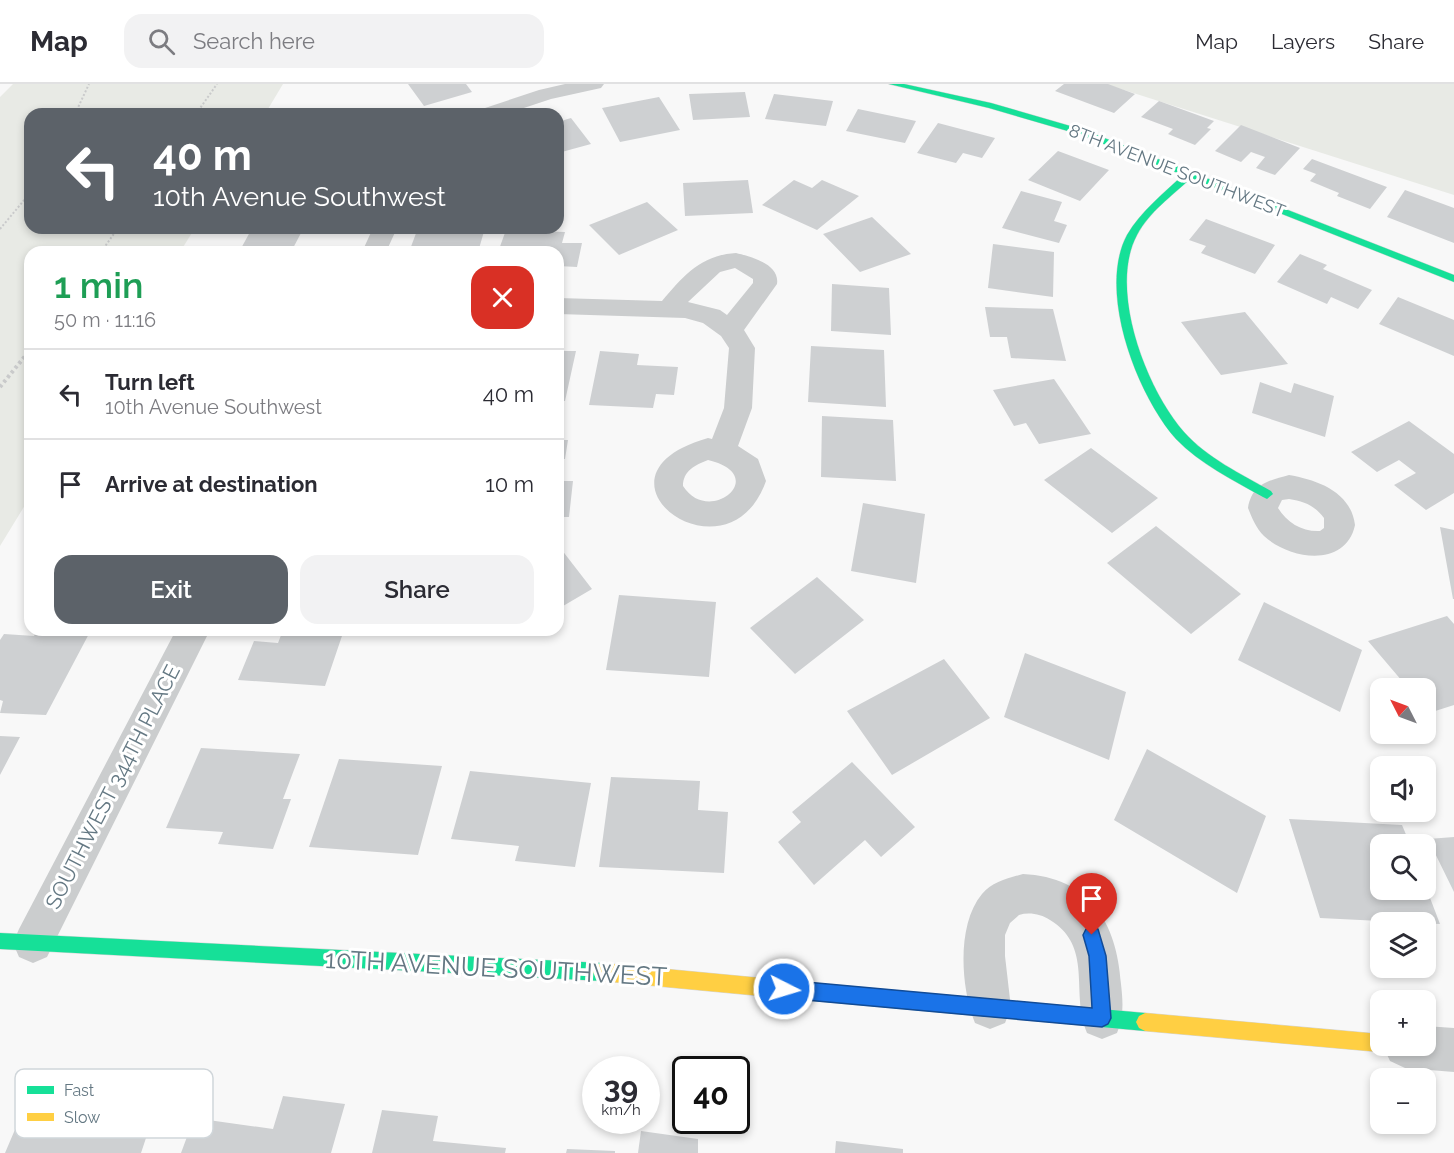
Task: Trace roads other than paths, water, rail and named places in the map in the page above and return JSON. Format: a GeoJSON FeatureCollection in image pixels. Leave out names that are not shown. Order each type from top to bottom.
{"type":"FeatureCollection","features":[{"type":"Feature","properties":{"kind":"street"},"geometry":{"type":"LineString","coordinates":[[500,108],[543,89],[594,84]]}},
{"type":"Feature","properties":{"kind":"street","name":"8TH AVENUE SOUTHWEST"},"geometry":{"type":"LineString","coordinates":[[893,84],[1038,118],[1454,279]]}},
{"type":"Feature","properties":{"kind":"street"},"geometry":{"type":"LineString","coordinates":[[1189,175],[1139,223],[1126,248],[1122,277],[1124,305],[1147,379],[1170,422],[1192,446],[1267,494]]}},
{"type":"Feature","properties":{"kind":"street"},"geometry":{"type":"LineString","coordinates":[[668,310],[699,274],[711,265],[726,260],[744,263],[766,276],[765,284],[730,330]]}},
{"type":"Feature","properties":{"kind":"street"},"geometry":{"type":"LineString","coordinates":[[564,306],[685,310],[711,316],[730,330],[742,348],[741,368],[738,408],[722,451]]}},
{"type":"Feature","properties":{"kind":"street","name":"SOUTHWEST 344TH PLACE"},"geometry":{"type":"LineString","coordinates":[[17,942],[190,636]]}},
{"type":"Feature","properties":{"kind":"street"},"geometry":{"type":"LineString","coordinates":[[990,1008],[985,944],[987,925],[995,909],[1009,898],[1026,893],[1045,895],[1063,903],[1080,917],[1092,935],[1098,956],[1102,1018]]}},
{"type":"Feature","properties":{"kind":"street","name":"10TH AVENUE SOUTHWEST"},"geometry":{"type":"LineString","coordinates":[[17,942],[600,972],[1370,1042]]}},
{"type":"Feature","properties":{"kind":"street"},"geometry":{"type":"LineString","coordinates":[[1436,1049],[1454,1050]]}}]}
